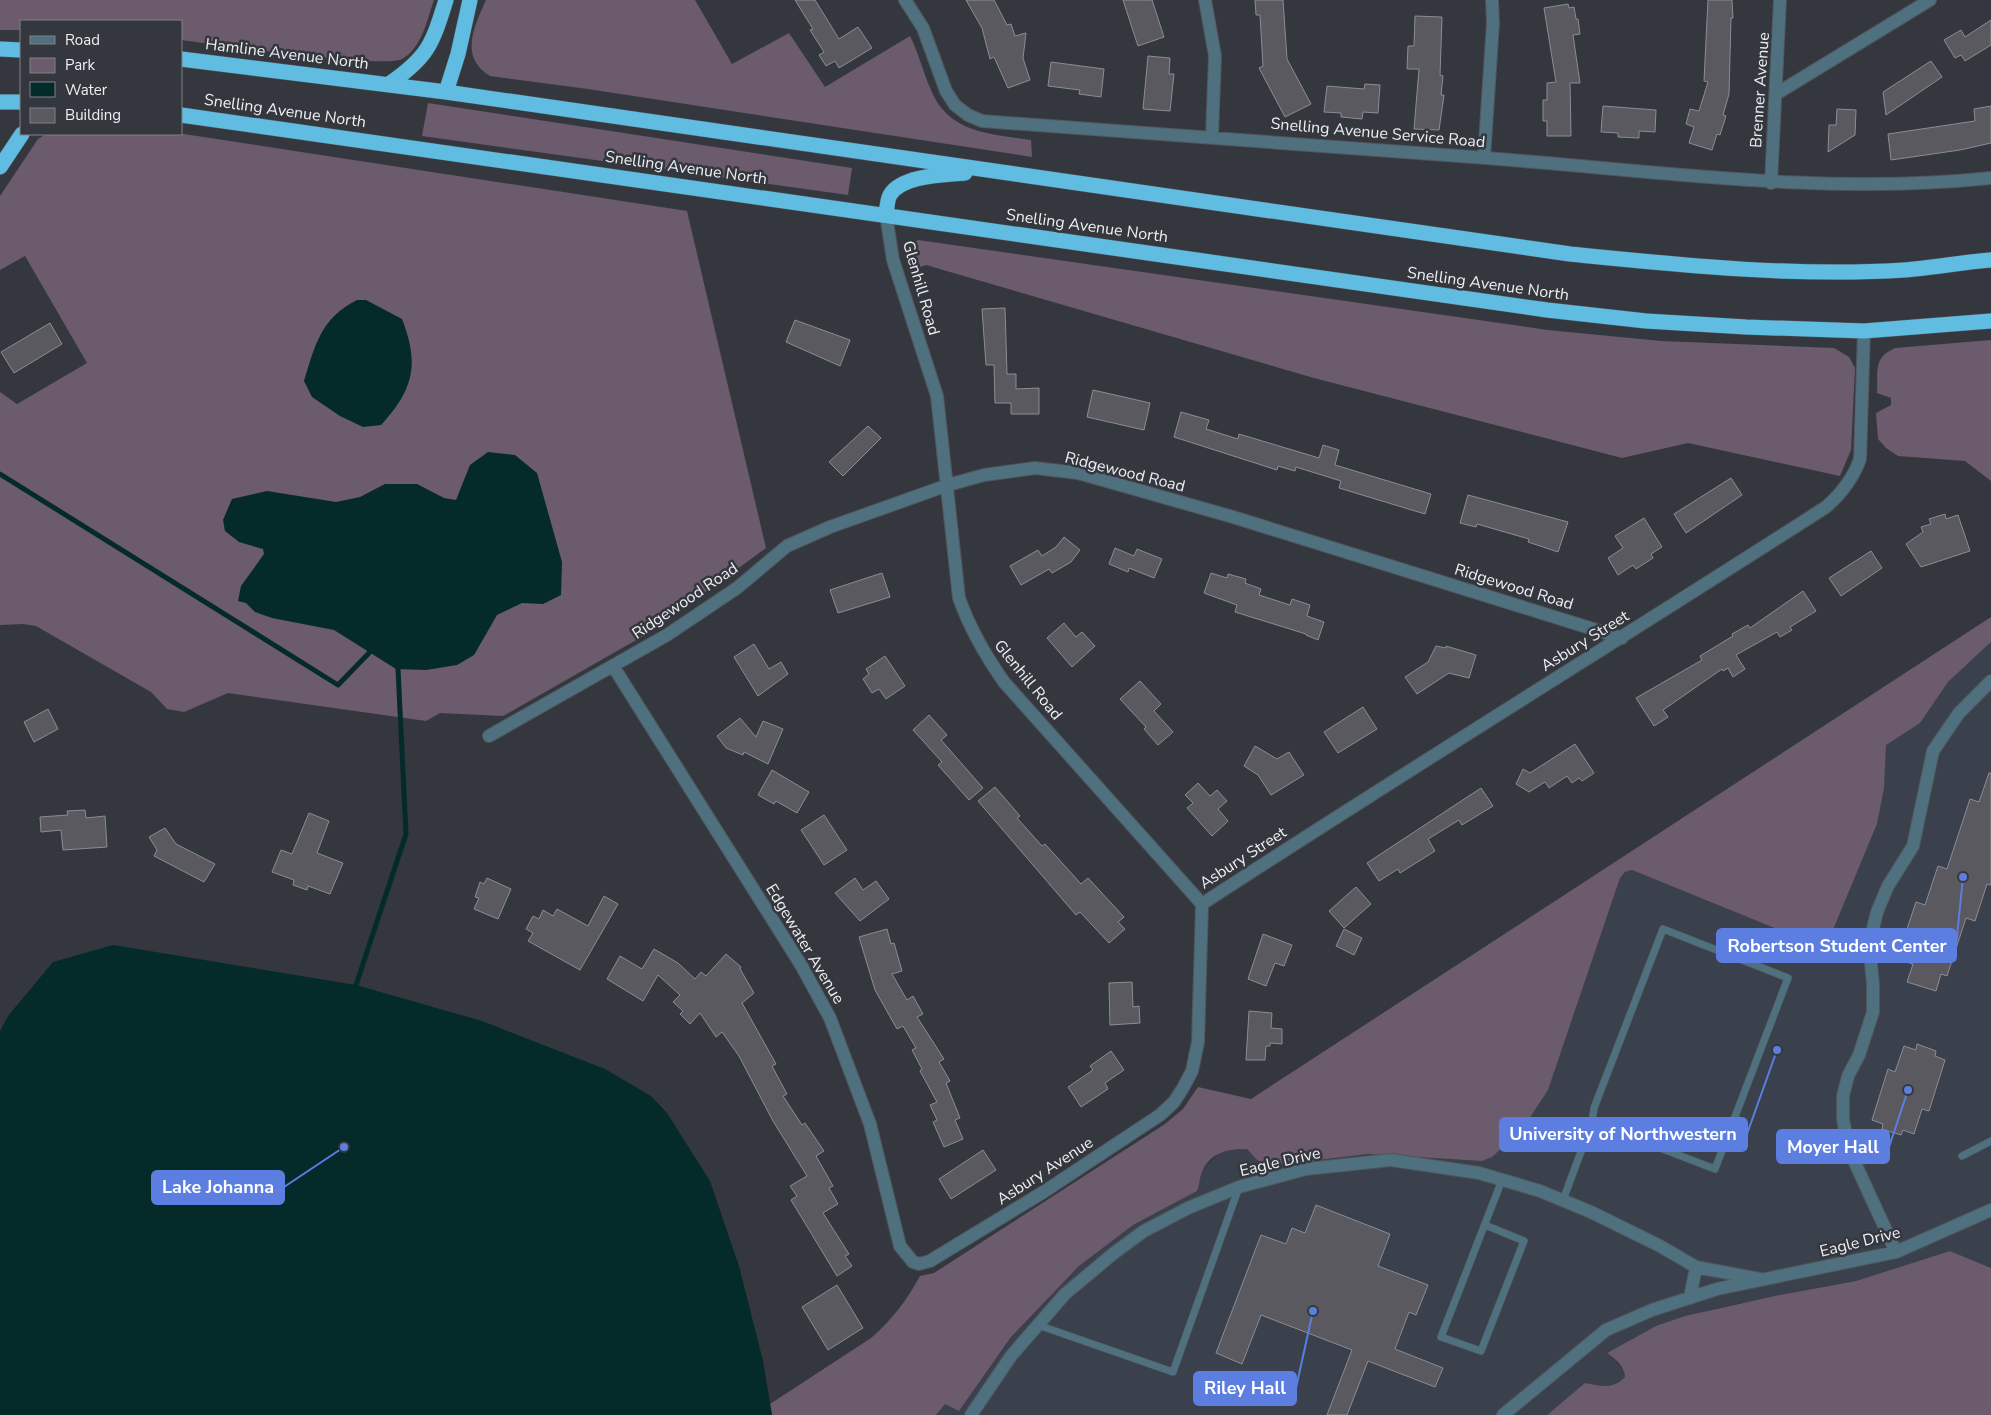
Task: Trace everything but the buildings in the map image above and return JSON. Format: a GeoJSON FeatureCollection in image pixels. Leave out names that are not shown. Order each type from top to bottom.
{"type":"FeatureCollection","features":[{"type":"Feature","properties":{"kind":"highway"},"geometry":{"type":"LineString","coordinates":[[388,84],[414,66],[427,50],[446,0]]}},
{"type":"Feature","properties":{"kind":"highway"},"geometry":{"type":"LineString","coordinates":[[446,92],[458,54],[470,0]]}},
{"type":"Feature","properties":{"kind":"highway"},"geometry":{"type":"LineString","coordinates":[[0,49],[20,50]]}},
{"type":"Feature","properties":{"kind":"highway","name":"Hamline Avenue North"},"geometry":{"type":"LineString","coordinates":[[182,59],[388,84]]}},
{"type":"Feature","properties":{"kind":"highway"},"geometry":{"type":"LineString","coordinates":[[388,84],[1512,246],[1642,262],[1748,269],[1833,271],[1904,270],[1991,260]]}},
{"type":"Feature","properties":{"kind":"highway"},"geometry":{"type":"LineString","coordinates":[[0,102],[20,102]]}},
{"type":"Feature","properties":{"kind":"highway","name":"Snelling Avenue North"},"geometry":{"type":"LineString","coordinates":[[182,115],[1547,310],[1656,322],[1746,328],[1864,331],[1991,321]]}},
{"type":"Feature","properties":{"kind":"highway"},"geometry":{"type":"LineString","coordinates":[[0,167],[21,135]]}},
{"type":"Feature","properties":{"kind":"highway"},"geometry":{"type":"LineString","coordinates":[[886,215],[890,196],[899,186],[925,177],[992,171]]}},
{"type":"Feature","properties":{"kind":"street","name":"Snelling Avenue Service Road"},"geometry":{"type":"LineString","coordinates":[[905,0],[923,28],[946,91],[955,105],[968,115],[982,121],[1212,135],[1771,183],[1890,185],[1991,178]]}},
{"type":"Feature","properties":{"kind":"street"},"geometry":{"type":"LineString","coordinates":[[1205,0],[1212,27],[1215,56],[1212,135]]}},
{"type":"Feature","properties":{"kind":"street"},"geometry":{"type":"LineString","coordinates":[[1484,158],[1493,23],[1492,0]]}},
{"type":"Feature","properties":{"kind":"street","name":"Brenner Avenue"},"geometry":{"type":"LineString","coordinates":[[1771,183],[1780,0]]}},
{"type":"Feature","properties":{"kind":"street"},"geometry":{"type":"LineString","coordinates":[[1776,94],[1930,0]]}},
{"type":"Feature","properties":{"kind":"street","name":"Glenhill Road"},"geometry":{"type":"LineString","coordinates":[[886,215],[893,260],[937,396],[959,598],[969,627],[1004,682],[1202,904]]}},
{"type":"Feature","properties":{"kind":"street","name":"Asbury Street"},"geometry":{"type":"LineString","coordinates":[[1202,904],[1397,777],[1622,638],[1826,507],[1848,484],[1860,459],[1864,331]]}},
{"type":"Feature","properties":{"kind":"street","name":"Ridgewood Road"},"geometry":{"type":"LineString","coordinates":[[489,736],[667,635],[729,594],[787,546],[830,527],[948,485],[984,475],[1036,468],[1078,473],[1233,518],[1622,638]]}},
{"type":"Feature","properties":{"kind":"street","name":"Edgewater Avenue"},"geometry":{"type":"LineString","coordinates":[[613,666],[801,965],[830,1018],[870,1124],[900,1246],[913,1262]]}},
{"type":"Feature","properties":{"kind":"street"},"geometry":{"type":"LineString","coordinates":[[1896,1252],[1850,1152],[1843,1120],[1843,1096],[1848,1076],[1859,1055],[1873,1012],[1873,984],[1869,945],[1877,912],[1888,886],[1914,846],[1933,751],[1959,713],[1991,681]]}},
{"type":"Feature","properties":{"kind":"street","name":"Asbury Avenue"},"geometry":{"type":"LineString","coordinates":[[913,1262],[919,1264],[930,1261],[1045,1191],[1160,1115],[1174,1102],[1192,1071],[1198,1042],[1202,904]]}},
{"type":"Feature","properties":{"kind":"street","name":"Eagle Drive"},"geometry":{"type":"LineString","coordinates":[[970,1415],[1012,1356],[1038,1325],[1065,1294],[1097,1265],[1144,1231],[1188,1208],[1239,1187],[1306,1169],[1391,1160],[1479,1173],[1563,1200],[1660,1246],[1696,1268],[1760,1279]]}},
{"type":"Feature","properties":{"kind":"street","name":"Eagle Drive"},"geometry":{"type":"LineString","coordinates":[[1503,1415],[1606,1330],[1652,1310],[1760,1279],[1896,1252],[1991,1210]]}},
{"type":"Feature","properties":{"kind":"street"},"geometry":{"type":"LineString","coordinates":[[1690,1298],[1696,1268]]}},
{"type":"Feature","properties":{"kind":"lane"},"geometry":{"type":"LineString","coordinates":[[1563,1200],[1592,1122],[1594,1108],[1663,929],[1788,978],[1715,1169],[1592,1122]]}},
{"type":"Feature","properties":{"kind":"lane"},"geometry":{"type":"LineString","coordinates":[[1962,1156],[1991,1141]]}},
{"type":"Feature","properties":{"kind":"lane"},"geometry":{"type":"LineString","coordinates":[[1485,1226],[1524,1241],[1481,1351],[1441,1337],[1502,1180]]}},
{"type":"Feature","properties":{"kind":"lane"},"geometry":{"type":"LineString","coordinates":[[1038,1325],[1173,1372],[1239,1187]]}},
{"type":"Feature","properties":{"kind":"shaded area"},"geometry":{"type":"Polygon","coordinates":[[[1991,642],[1991,1268],[1950,1251],[1856,1281],[1722,1307],[1656,1326],[1607,1353],[1624,1370],[1625,1377],[1621,1381],[1616,1385],[1605,1387],[1585,1383],[1547,1415],[936,1415],[945,1404],[959,1411],[1011,1337],[1079,1266],[1133,1225],[1197,1191],[1202,1170],[1219,1154],[1232,1148],[1247,1149],[1256,1159],[1267,1166],[1368,1154],[1482,1161],[1548,1090],[1620,878],[1625,872],[1632,870],[1814,944],[1823,943],[1830,937],[1877,824],[1884,788],[1885,744],[1920,723],[1948,682],[1991,642]]]}},
{"type":"Feature","properties":{"kind":"green space"},"geometry":{"type":"Polygon","coordinates":[[[0,0],[434,0],[423,33],[414,48],[402,59],[389,61],[333,58],[182,40],[182,20],[20,20],[20,30],[0,30],[0,0]]]}},
{"type":"Feature","properties":{"kind":"green space"},"geometry":{"type":"Polygon","coordinates":[[[486,0],[695,0],[732,64],[789,33],[825,87],[910,36],[931,90],[948,115],[972,129],[1001,136],[1031,140],[1032,157],[588,89],[490,76],[480,68],[472,51],[474,31],[486,0]]]}},
{"type":"Feature","properties":{"kind":"green space"},"geometry":{"type":"Polygon","coordinates":[[[428,103],[852,168],[848,195],[422,136],[428,103]]]}},
{"type":"Feature","properties":{"kind":"green space"},"geometry":{"type":"Polygon","coordinates":[[[184,134],[687,211],[766,548],[652,631],[503,716],[440,713],[426,721],[228,693],[184,712],[167,709],[151,692],[36,626],[23,624],[0,625],[0,392],[17,404],[87,363],[25,256],[0,270],[0,196],[38,139],[44,135],[184,134]]]}},
{"type":"Feature","properties":{"kind":"green space"},"geometry":{"type":"Polygon","coordinates":[[[918,240],[1548,330],[1661,341],[1834,348],[1849,357],[1855,368],[1851,450],[1840,476],[1688,443],[1622,458],[1314,378],[926,265],[909,271],[906,249],[918,240]]]}},
{"type":"Feature","properties":{"kind":"green space"},"geometry":{"type":"Polygon","coordinates":[[[1991,340],[1991,481],[1965,461],[1898,456],[1886,448],[1878,439],[1876,413],[1891,405],[1891,398],[1877,393],[1877,372],[1883,356],[1895,348],[1991,340]]]}},
{"type":"Feature","properties":{"kind":"green space"},"geometry":{"type":"Polygon","coordinates":[[[1991,617],[1991,642],[1948,682],[1920,723],[1886,745],[1884,788],[1877,824],[1830,937],[1823,943],[1814,944],[1632,870],[1625,872],[1620,878],[1548,1090],[1523,1128],[1492,1157],[1482,1161],[1368,1154],[1267,1166],[1256,1159],[1247,1149],[1220,1153],[1209,1160],[1205,1166],[1197,1191],[1133,1225],[1079,1266],[1011,1337],[959,1411],[945,1404],[936,1415],[772,1415],[770,1404],[879,1331],[899,1309],[920,1276],[934,1273],[1165,1124],[1183,1109],[1198,1087],[1251,1099],[1991,617]]]}},
{"type":"Feature","properties":{"kind":"green space"},"geometry":{"type":"Polygon","coordinates":[[[1950,1251],[1991,1268],[1991,1415],[1547,1415],[1585,1383],[1606,1386],[1616,1384],[1625,1377],[1619,1363],[1607,1353],[1656,1326],[1685,1316],[1775,1296],[1856,1281],[1950,1251]]]}},
{"type":"Feature","properties":{"kind":"water"},"geometry":{"type":"Polygon","coordinates":[[[357,300],[366,300],[402,319],[411,350],[412,364],[406,388],[392,412],[381,425],[363,427],[340,416],[312,397],[304,381],[316,344],[327,324],[345,307],[357,300]]]}},
{"type":"Feature","properties":{"kind":"water"},"geometry":{"type":"Polygon","coordinates":[[[488,452],[515,455],[537,473],[562,562],[561,595],[543,604],[522,603],[497,615],[474,655],[457,665],[426,670],[396,669],[334,630],[272,618],[255,612],[246,603],[238,601],[241,586],[264,554],[263,549],[239,542],[225,531],[223,520],[232,499],[267,491],[336,502],[360,497],[385,484],[417,484],[444,498],[456,500],[470,465],[488,452]]]}},
{"type":"Feature","properties":{"kind":"water"},"geometry":{"type":"Polygon","coordinates":[[[113,945],[356,985],[482,1021],[605,1069],[651,1096],[667,1113],[710,1181],[739,1266],[763,1361],[772,1415],[0,1415],[0,1031],[8,1016],[53,962],[113,945]]]}},
{"type":"Feature","properties":{"kind":"waterway"},"geometry":{"type":"LineString","coordinates":[[0,474],[338,685],[369,653]]}},
{"type":"Feature","properties":{"kind":"waterway"},"geometry":{"type":"LineString","coordinates":[[356,985],[406,834],[398,669]]}},
{"type":"Feature","properties":{"kind":"place","name":"Robertson Student Center"},"geometry":{"type":"Point","coordinates":[1963,877]}},
{"type":"Feature","properties":{"kind":"place","name":"University of Northwestern"},"geometry":{"type":"Point","coordinates":[1777,1050]}},
{"type":"Feature","properties":{"kind":"place","name":"Moyer Hall"},"geometry":{"type":"Point","coordinates":[1908,1090]}},
{"type":"Feature","properties":{"kind":"place","name":"Lake Johanna"},"geometry":{"type":"Point","coordinates":[344,1147]}},
{"type":"Feature","properties":{"kind":"place","name":"Riley Hall"},"geometry":{"type":"Point","coordinates":[1313,1311]}}]}
